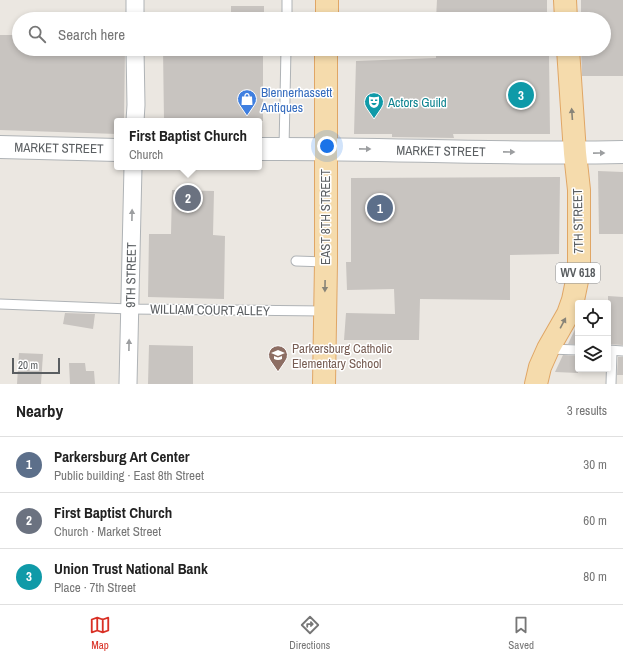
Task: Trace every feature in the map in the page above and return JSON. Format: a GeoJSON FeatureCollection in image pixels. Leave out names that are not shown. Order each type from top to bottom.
{"type":"FeatureCollection","features":[{"type":"Feature","properties":{"kind":"main road"},"geometry":{"type":"LineString","coordinates":[[327,0],[327,12]]}},
{"type":"Feature","properties":{"kind":"main road"},"geometry":{"type":"LineString","coordinates":[[565,0],[566,12]]}},
{"type":"Feature","properties":{"kind":"main road","name":"EAST 8TH STREET"},"geometry":{"type":"LineString","coordinates":[[324,384],[326,262],[326,56]]}},
{"type":"Feature","properties":{"kind":"main road","name":"7TH STREET"},"geometry":{"type":"LineString","coordinates":[[536,384],[540,367],[548,349],[562,326],[573,300],[578,271],[579,190],[568,56]]}},
{"type":"Feature","properties":{"kind":"street"},"geometry":{"type":"LineString","coordinates":[[135,0],[135,12]]}},
{"type":"Feature","properties":{"kind":"street"},"geometry":{"type":"LineString","coordinates":[[135,56],[135,118]]}},
{"type":"Feature","properties":{"kind":"street","name":"MARKET STREET"},"geometry":{"type":"LineString","coordinates":[[0,147],[114,150]]}},
{"type":"Feature","properties":{"kind":"street","name":"MARKET STREET"},"geometry":{"type":"LineString","coordinates":[[262,149],[575,153],[623,152]]}},
{"type":"Feature","properties":{"kind":"street","name":"9TH STREET"},"geometry":{"type":"LineString","coordinates":[[128,384],[134,170]]}},
{"type":"Feature","properties":{"kind":"lane"},"geometry":{"type":"LineString","coordinates":[[287,0],[287,12]]}},
{"type":"Feature","properties":{"kind":"lane"},"geometry":{"type":"LineString","coordinates":[[284,148],[286,56]]}},
{"type":"Feature","properties":{"kind":"lane"},"geometry":{"type":"LineString","coordinates":[[296,261],[326,262]]}},
{"type":"Feature","properties":{"kind":"lane","name":"WILLIAM COURT ALLEY"},"geometry":{"type":"LineString","coordinates":[[0,304],[324,311]]}},
{"type":"Feature","properties":{"kind":"lane"},"geometry":{"type":"LineString","coordinates":[[548,349],[575,350]]}},
{"type":"Feature","properties":{"kind":"lane"},"geometry":{"type":"LineString","coordinates":[[611,351],[623,351]]}},
{"type":"Feature","properties":{"kind":"lane"},"geometry":{"type":"LineString","coordinates":[[611,372],[611,384]]}},
{"type":"Feature","properties":{"kind":"building"},"geometry":{"type":"Polygon","coordinates":[[[437,0],[547,0],[547,12],[436,12],[437,0]]]}},
{"type":"Feature","properties":{"kind":"building"},"geometry":{"type":"Polygon","coordinates":[[[581,0],[623,0],[623,76],[582,76],[581,56],[611,56],[611,12],[581,12],[581,0]]]}},
{"type":"Feature","properties":{"kind":"building"},"geometry":{"type":"Polygon","coordinates":[[[231,6],[264,6],[264,12],[231,12],[231,6]]]}},
{"type":"Feature","properties":{"kind":"building"},"geometry":{"type":"Polygon","coordinates":[[[0,35],[12,35],[12,56],[125,56],[124,118],[114,118],[114,134],[0,130],[0,35]]]}},
{"type":"Feature","properties":{"kind":"building"},"geometry":{"type":"Polygon","coordinates":[[[163,56],[263,56],[263,121],[262,118],[164,118],[163,56]]]}},
{"type":"Feature","properties":{"kind":"building"},"geometry":{"type":"Polygon","coordinates":[[[436,56],[549,56],[550,134],[453,134],[454,138],[392,137],[392,134],[354,134],[356,61],[436,58],[436,56]]]}},
{"type":"Feature","properties":{"kind":"building"},"geometry":{"type":"Polygon","coordinates":[[[598,171],[623,172],[623,234],[599,234],[598,171]]]}},
{"type":"Feature","properties":{"kind":"building"},"geometry":{"type":"Polygon","coordinates":[[[560,177],[559,254],[510,255],[510,300],[420,299],[419,340],[344,340],[346,313],[395,314],[394,289],[347,290],[346,262],[351,262],[351,178],[560,177]]]}},
{"type":"Feature","properties":{"kind":"building"},"geometry":{"type":"Polygon","coordinates":[[[172,190],[214,191],[213,235],[225,236],[224,299],[148,297],[149,234],[171,234],[172,190]]]}},
{"type":"Feature","properties":{"kind":"building"},"geometry":{"type":"Polygon","coordinates":[[[608,296],[623,297],[623,345],[611,344],[611,300],[608,300],[608,296]]]}},
{"type":"Feature","properties":{"kind":"building"},"geometry":{"type":"Polygon","coordinates":[[[65,313],[95,314],[93,329],[63,324],[65,313]]]}},
{"type":"Feature","properties":{"kind":"building"},"geometry":{"type":"Polygon","coordinates":[[[575,329],[575,344],[568,344],[575,329]]]}},
{"type":"Feature","properties":{"kind":"building"},"geometry":{"type":"Polygon","coordinates":[[[149,345],[193,346],[193,384],[148,384],[149,345]]]}},
{"type":"Feature","properties":{"kind":"building"},"geometry":{"type":"Polygon","coordinates":[[[19,353],[43,354],[41,384],[17,384],[19,353]]]}},
{"type":"Feature","properties":{"kind":"building"},"geometry":{"type":"Polygon","coordinates":[[[563,355],[575,356],[575,372],[578,373],[555,372],[563,355]]]}},
{"type":"Feature","properties":{"kind":"building"},"geometry":{"type":"Polygon","coordinates":[[[618,357],[623,357],[623,375],[617,375],[618,357]]]}},
{"type":"Feature","properties":{"kind":"building"},"geometry":{"type":"Polygon","coordinates":[[[69,363],[85,363],[86,371],[94,371],[95,384],[70,384],[69,363]]]}},
{"type":"Feature","properties":{"kind":"place","name":"Union Trust National Bank"},"geometry":{"type":"Point","coordinates":[521,95]}},
{"type":"Feature","properties":{"kind":"place","name":"Blennerhassett Antiques"},"geometry":{"type":"Point","coordinates":[247,116]}},
{"type":"Feature","properties":{"kind":"place","name":"Actors Guild"},"geometry":{"type":"Point","coordinates":[374,119]}},
{"type":"Feature","properties":{"kind":"place","name":"First Baptist Church"},"geometry":{"type":"Point","coordinates":[188,198]}},
{"type":"Feature","properties":{"kind":"place","name":"Parkersburg Art Center"},"geometry":{"type":"Point","coordinates":[380,208]}},
{"type":"Feature","properties":{"kind":"place","name":"Parkersburg Catholic Elementary School"},"geometry":{"type":"Point","coordinates":[278,372]}}]}
